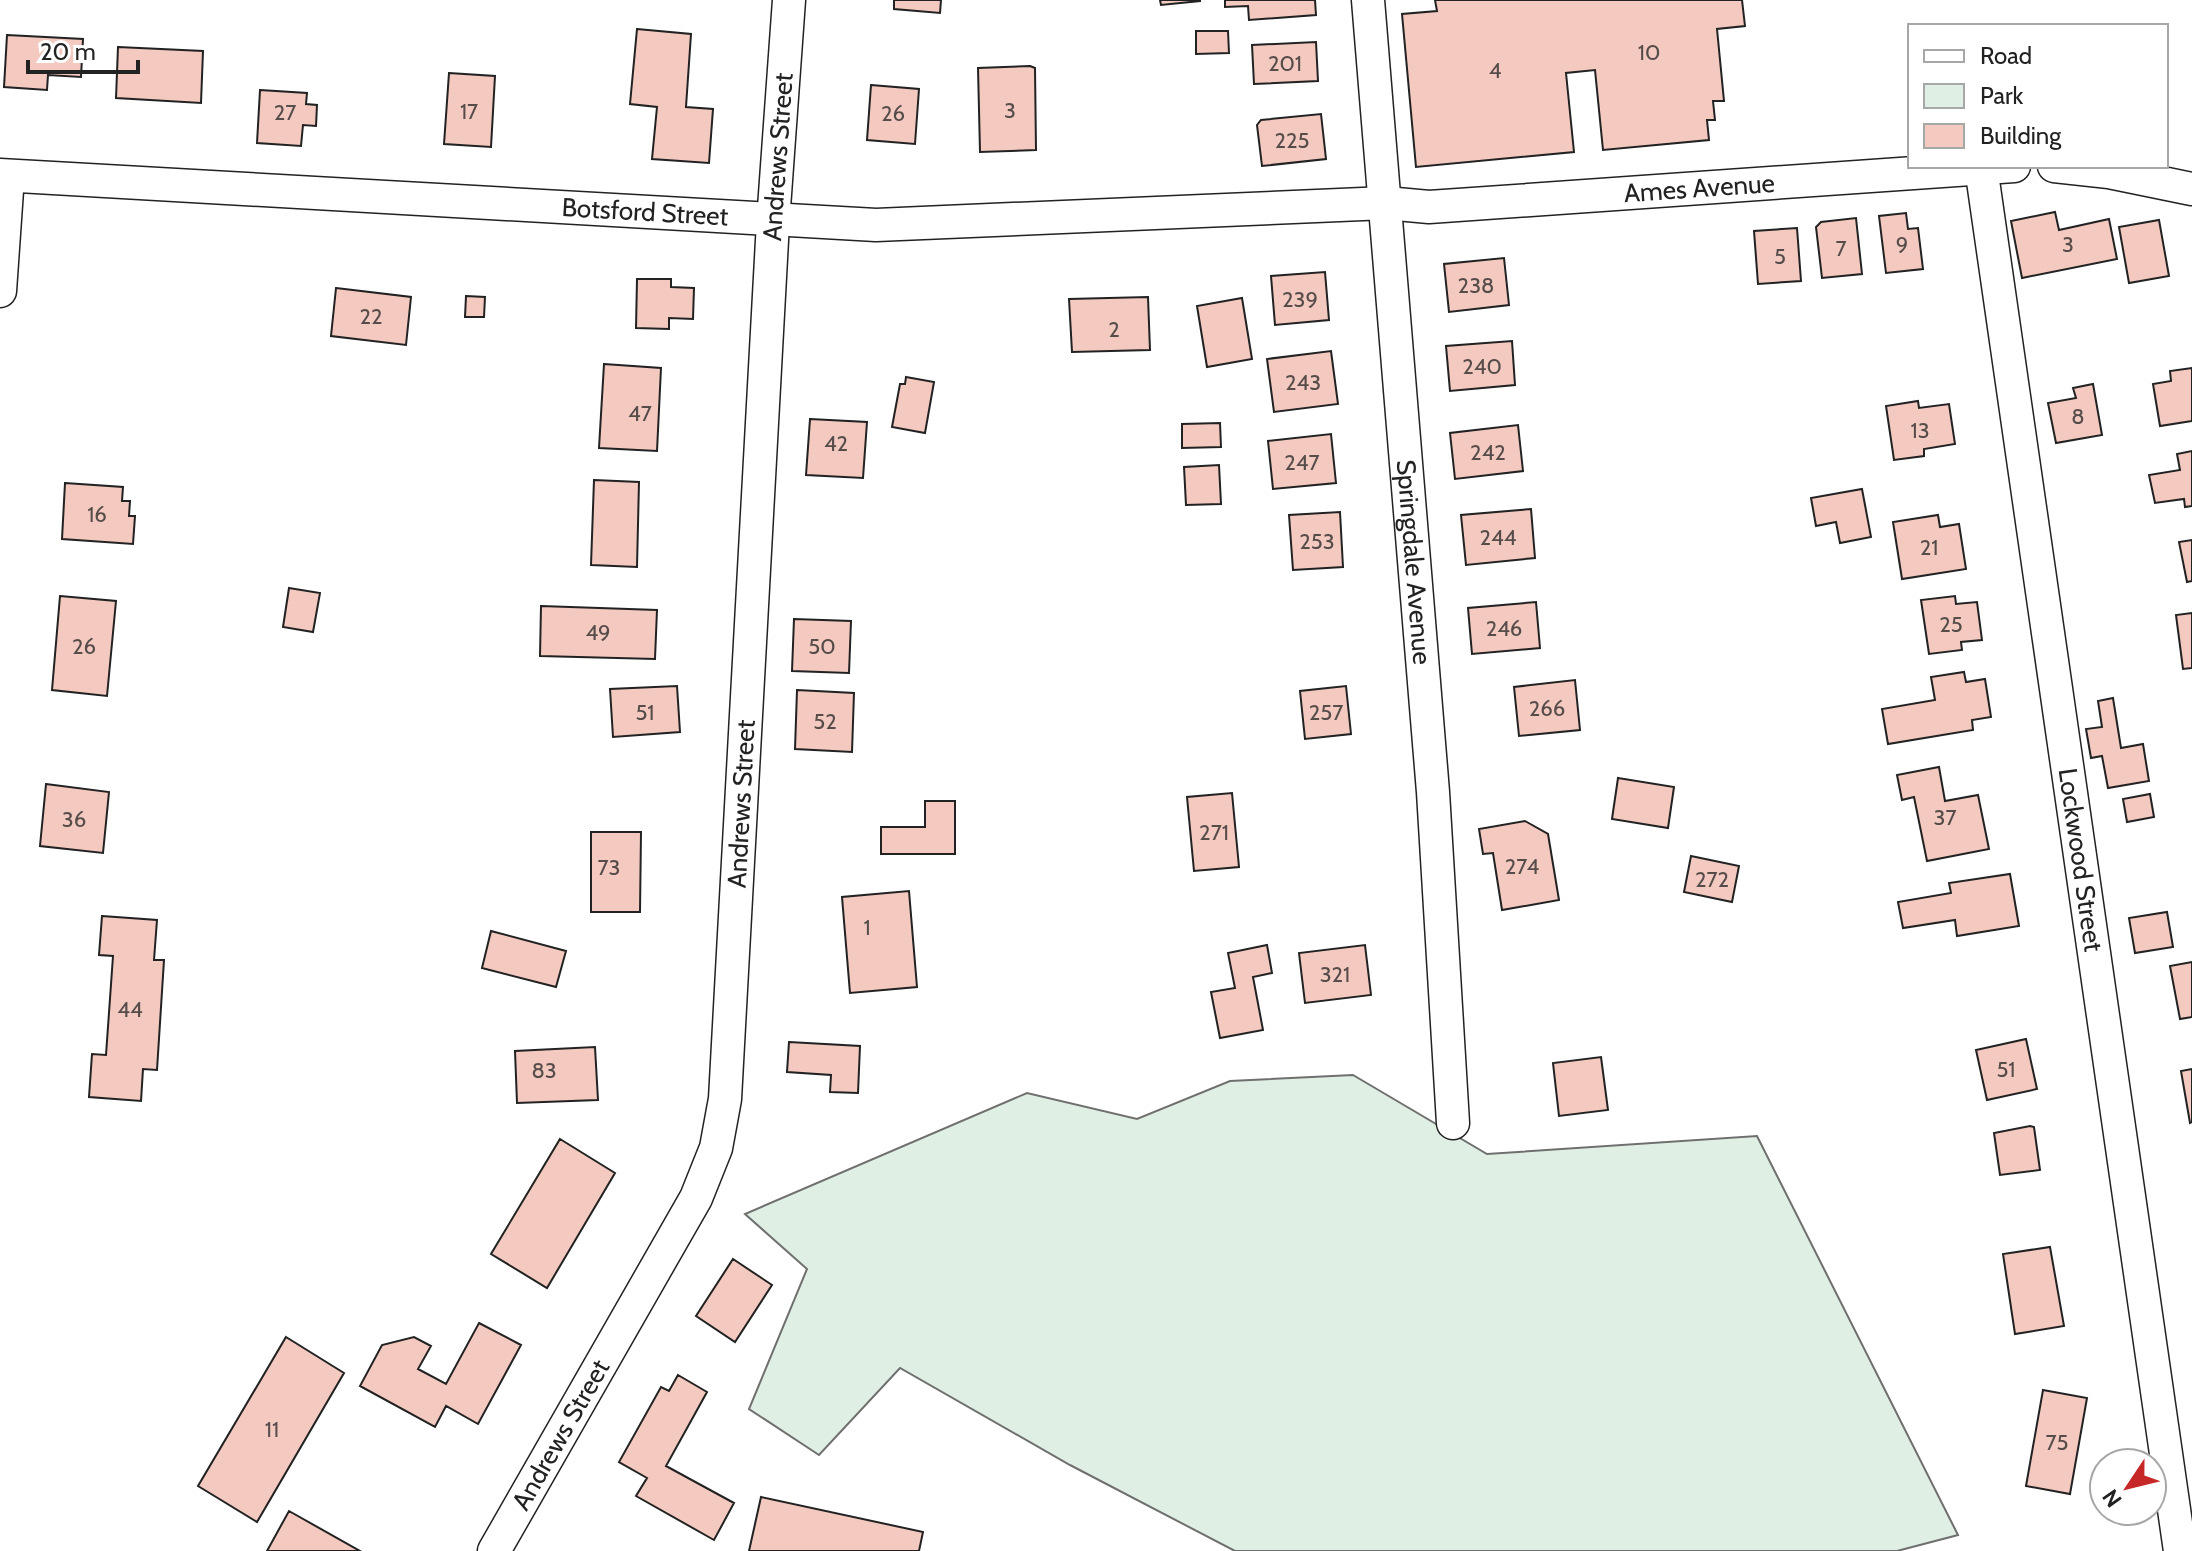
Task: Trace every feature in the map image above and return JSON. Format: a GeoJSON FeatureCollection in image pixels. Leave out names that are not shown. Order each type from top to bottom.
{"type":"FeatureCollection","features":[{"type":"Feature","properties":{"kind":"street","name":"Andrews Street"},"geometry":{"type":"LineString","coordinates":[[502,1549],[696,1198],[716,1148],[725,1099],[773,222],[789,0]]}},
{"type":"Feature","properties":{"kind":"street","name":"Springdale Avenue"},"geometry":{"type":"LineString","coordinates":[[1368,0],[1433,792],[1453,1123]]}},
{"type":"Feature","properties":{"kind":"street","name":"Ames Avenue"},"geometry":{"type":"LineString","coordinates":[[1386,203],[1429,207],[1967,168]]}},
{"type":"Feature","properties":{"kind":"street","name":"Lockwood Street"},"geometry":{"type":"LineString","coordinates":[[1981,168],[2180,1551]]}},
{"type":"Feature","properties":{"kind":"street"},"geometry":{"type":"LineString","coordinates":[[2072,168],[2192,189]]}},
{"type":"Feature","properties":{"kind":"street","name":"Botsford Street"},"geometry":{"type":"LineString","coordinates":[[4,175],[773,222],[876,225],[1386,203]]}},
{"type":"Feature","properties":{"kind":"street"},"geometry":{"type":"LineString","coordinates":[[0,291],[4,175]]}},
{"type":"Feature","properties":{"kind":"green space"},"geometry":{"type":"Polygon","coordinates":[[[1353,1075],[1487,1154],[1757,1136],[1958,1535],[1897,1551],[1235,1551],[1070,1465],[900,1368],[819,1455],[749,1409],[807,1269],[745,1214],[1027,1093],[1137,1119],[1230,1081],[1353,1075]]]}},
{"type":"Feature","properties":{"kind":"building"},"geometry":{"type":"Polygon","coordinates":[[[894,0],[941,0],[940,13],[894,9],[894,0]]]}},
{"type":"Feature","properties":{"kind":"building"},"geometry":{"type":"Polygon","coordinates":[[[1160,0],[1200,0],[1200,1],[1161,5],[1160,0]]]}},
{"type":"Feature","properties":{"kind":"building"},"geometry":{"type":"Polygon","coordinates":[[[1225,0],[1315,0],[1316,15],[1249,20],[1248,6],[1225,7],[1225,0]]]}},
{"type":"Feature","properties":{"kind":"building"},"geometry":{"type":"Polygon","coordinates":[[[1435,0],[1742,0],[1745,26],[1717,29],[1724,101],[1713,101],[1715,120],[1707,120],[1709,140],[1603,150],[1595,70],[1566,73],[1574,152],[1416,167],[1402,14],[1437,11],[1435,0]]]}},
{"type":"Feature","properties":{"kind":"building"},"geometry":{"type":"Polygon","coordinates":[[[637,29],[691,34],[686,107],[713,109],[709,163],[652,159],[657,107],[630,104],[637,29]]]}},
{"type":"Feature","properties":{"kind":"building"},"geometry":{"type":"Polygon","coordinates":[[[1196,31],[1228,31],[1229,53],[1196,54],[1196,31]]]}},
{"type":"Feature","properties":{"kind":"building"},"geometry":{"type":"Polygon","coordinates":[[[7,35],[83,39],[81,77],[48,75],[47,90],[4,87],[7,35]]]}},
{"type":"Feature","properties":{"kind":"building"},"geometry":{"type":"Polygon","coordinates":[[[1316,42],[1318,81],[1254,84],[1252,45],[1316,42]]]}},
{"type":"Feature","properties":{"kind":"building"},"geometry":{"type":"Polygon","coordinates":[[[118,47],[203,51],[201,103],[116,98],[118,47]]]}},
{"type":"Feature","properties":{"kind":"building"},"geometry":{"type":"Polygon","coordinates":[[[978,68],[1035,68],[1036,150],[980,152],[978,68]]]}},
{"type":"Feature","properties":{"kind":"building"},"geometry":{"type":"Polygon","coordinates":[[[449,73],[495,76],[491,147],[444,144],[449,73]]]}},
{"type":"Feature","properties":{"kind":"building"},"geometry":{"type":"Polygon","coordinates":[[[871,85],[919,89],[915,144],[867,140],[871,85]]]}},
{"type":"Feature","properties":{"kind":"building"},"geometry":{"type":"Polygon","coordinates":[[[260,90],[307,93],[306,104],[317,105],[316,126],[303,125],[301,146],[257,143],[260,90]]]}},
{"type":"Feature","properties":{"kind":"building"},"geometry":{"type":"Polygon","coordinates":[[[1321,114],[1326,159],[1262,166],[1257,125],[1261,120],[1321,114]]]}},
{"type":"Feature","properties":{"kind":"building"},"geometry":{"type":"Polygon","coordinates":[[[2055,212],[2059,230],[2109,219],[2117,259],[2022,278],[2011,221],[2055,212]]]}},
{"type":"Feature","properties":{"kind":"building"},"geometry":{"type":"Polygon","coordinates":[[[1906,213],[1908,229],[1918,228],[1923,269],[1886,273],[1879,216],[1906,213]]]}},
{"type":"Feature","properties":{"kind":"building"},"geometry":{"type":"Polygon","coordinates":[[[1856,218],[1862,274],[1822,278],[1816,227],[1821,222],[1856,218]]]}},
{"type":"Feature","properties":{"kind":"building"},"geometry":{"type":"Polygon","coordinates":[[[2159,220],[2169,276],[2129,283],[2119,227],[2159,220]]]}},
{"type":"Feature","properties":{"kind":"building"},"geometry":{"type":"Polygon","coordinates":[[[1797,228],[1801,281],[1758,284],[1754,231],[1797,228]]]}},
{"type":"Feature","properties":{"kind":"building"},"geometry":{"type":"Polygon","coordinates":[[[1504,258],[1509,305],[1449,312],[1444,264],[1504,258]]]}},
{"type":"Feature","properties":{"kind":"building"},"geometry":{"type":"Polygon","coordinates":[[[1325,272],[1329,320],[1275,325],[1271,276],[1325,272]]]}},
{"type":"Feature","properties":{"kind":"building"},"geometry":{"type":"Polygon","coordinates":[[[637,279],[671,279],[671,287],[694,288],[693,319],[669,318],[669,329],[636,328],[637,279]]]}},
{"type":"Feature","properties":{"kind":"building"},"geometry":{"type":"Polygon","coordinates":[[[336,288],[411,297],[406,345],[331,336],[336,288]]]}},
{"type":"Feature","properties":{"kind":"building"},"geometry":{"type":"Polygon","coordinates":[[[466,296],[485,297],[484,317],[465,317],[466,296]]]}},
{"type":"Feature","properties":{"kind":"building"},"geometry":{"type":"Polygon","coordinates":[[[1148,297],[1150,350],[1072,352],[1069,299],[1148,297]]]}},
{"type":"Feature","properties":{"kind":"building"},"geometry":{"type":"Polygon","coordinates":[[[1242,298],[1252,359],[1207,367],[1197,306],[1242,298]]]}},
{"type":"Feature","properties":{"kind":"building"},"geometry":{"type":"Polygon","coordinates":[[[1512,341],[1515,385],[1450,391],[1446,346],[1512,341]]]}},
{"type":"Feature","properties":{"kind":"building"},"geometry":{"type":"Polygon","coordinates":[[[1331,351],[1338,404],[1274,412],[1267,359],[1331,351]]]}},
{"type":"Feature","properties":{"kind":"building"},"geometry":{"type":"Polygon","coordinates":[[[604,364],[661,368],[657,451],[599,448],[604,364]]]}},
{"type":"Feature","properties":{"kind":"building"},"geometry":{"type":"Polygon","coordinates":[[[2192,368],[2192,421],[2160,426],[2153,384],[2171,381],[2170,371],[2192,368]]]}},
{"type":"Feature","properties":{"kind":"building"},"geometry":{"type":"Polygon","coordinates":[[[906,377],[934,382],[925,433],[892,427],[900,384],[905,384],[906,377]]]}},
{"type":"Feature","properties":{"kind":"building"},"geometry":{"type":"Polygon","coordinates":[[[2093,384],[2102,435],[2056,443],[2048,403],[2076,398],[2073,388],[2093,384]]]}},
{"type":"Feature","properties":{"kind":"building"},"geometry":{"type":"Polygon","coordinates":[[[1918,401],[1919,408],[1949,404],[1955,444],[1924,449],[1924,456],[1894,460],[1886,406],[1918,401]]]}},
{"type":"Feature","properties":{"kind":"building"},"geometry":{"type":"Polygon","coordinates":[[[810,419],[867,422],[863,478],[806,475],[810,419]]]}},
{"type":"Feature","properties":{"kind":"building"},"geometry":{"type":"Polygon","coordinates":[[[1220,423],[1221,447],[1182,448],[1182,424],[1220,423]]]}},
{"type":"Feature","properties":{"kind":"building"},"geometry":{"type":"Polygon","coordinates":[[[1518,425],[1523,471],[1455,479],[1450,433],[1518,425]]]}},
{"type":"Feature","properties":{"kind":"building"},"geometry":{"type":"Polygon","coordinates":[[[1331,434],[1336,483],[1273,489],[1268,441],[1331,434]]]}},
{"type":"Feature","properties":{"kind":"building"},"geometry":{"type":"Polygon","coordinates":[[[2192,451],[2192,506],[2185,507],[2184,499],[2155,503],[2149,475],[2180,470],[2177,454],[2192,451]]]}},
{"type":"Feature","properties":{"kind":"building"},"geometry":{"type":"Polygon","coordinates":[[[1219,465],[1221,504],[1186,505],[1184,467],[1219,465]]]}},
{"type":"Feature","properties":{"kind":"building"},"geometry":{"type":"Polygon","coordinates":[[[594,480],[639,482],[637,567],[591,565],[594,480]]]}},
{"type":"Feature","properties":{"kind":"building"},"geometry":{"type":"Polygon","coordinates":[[[65,483],[123,487],[122,501],[130,501],[129,516],[135,516],[133,544],[62,539],[65,483]]]}},
{"type":"Feature","properties":{"kind":"building"},"geometry":{"type":"Polygon","coordinates":[[[1862,489],[1871,537],[1840,543],[1836,522],[1816,526],[1811,498],[1862,489]]]}},
{"type":"Feature","properties":{"kind":"building"},"geometry":{"type":"Polygon","coordinates":[[[1531,509],[1535,558],[1466,565],[1461,515],[1531,509]]]}},
{"type":"Feature","properties":{"kind":"building"},"geometry":{"type":"Polygon","coordinates":[[[1340,512],[1343,567],[1293,570],[1289,515],[1340,512]]]}},
{"type":"Feature","properties":{"kind":"building"},"geometry":{"type":"Polygon","coordinates":[[[1938,515],[1940,527],[1959,524],[1966,569],[1902,579],[1893,522],[1938,515]]]}},
{"type":"Feature","properties":{"kind":"building"},"geometry":{"type":"Polygon","coordinates":[[[2192,540],[2192,581],[2187,582],[2179,542],[2192,540]]]}},
{"type":"Feature","properties":{"kind":"building"},"geometry":{"type":"Polygon","coordinates":[[[289,588],[320,593],[313,632],[283,627],[289,588]]]}},
{"type":"Feature","properties":{"kind":"building"},"geometry":{"type":"Polygon","coordinates":[[[60,596],[116,601],[107,696],[52,690],[60,596]]]}},
{"type":"Feature","properties":{"kind":"building"},"geometry":{"type":"Polygon","coordinates":[[[1955,596],[1956,604],[1977,602],[1982,640],[1961,642],[1962,650],[1929,654],[1921,600],[1955,596]]]}},
{"type":"Feature","properties":{"kind":"building"},"geometry":{"type":"Polygon","coordinates":[[[1536,602],[1540,648],[1472,654],[1468,608],[1536,602]]]}},
{"type":"Feature","properties":{"kind":"building"},"geometry":{"type":"Polygon","coordinates":[[[541,606],[657,610],[655,659],[540,656],[541,606]]]}},
{"type":"Feature","properties":{"kind":"building"},"geometry":{"type":"Polygon","coordinates":[[[2192,613],[2192,668],[2183,669],[2176,615],[2192,613]]]}},
{"type":"Feature","properties":{"kind":"building"},"geometry":{"type":"Polygon","coordinates":[[[794,619],[851,621],[849,673],[792,671],[794,619]]]}},
{"type":"Feature","properties":{"kind":"building"},"geometry":{"type":"Polygon","coordinates":[[[1964,672],[1966,682],[1985,679],[1991,717],[1972,720],[1973,730],[1888,744],[1882,709],[1935,700],[1931,677],[1964,672]]]}},
{"type":"Feature","properties":{"kind":"building"},"geometry":{"type":"Polygon","coordinates":[[[1575,680],[1580,730],[1519,736],[1514,687],[1575,680]]]}},
{"type":"Feature","properties":{"kind":"building"},"geometry":{"type":"Polygon","coordinates":[[[677,686],[680,732],[613,737],[610,689],[677,686]]]}},
{"type":"Feature","properties":{"kind":"building"},"geometry":{"type":"Polygon","coordinates":[[[1346,686],[1351,734],[1305,739],[1300,691],[1346,686]]]}},
{"type":"Feature","properties":{"kind":"building"},"geometry":{"type":"Polygon","coordinates":[[[797,690],[854,693],[852,752],[795,749],[797,690]]]}},
{"type":"Feature","properties":{"kind":"building"},"geometry":{"type":"Polygon","coordinates":[[[2113,698],[2121,748],[2143,744],[2149,781],[2108,788],[2102,756],[2091,758],[2086,729],[2102,727],[2098,701],[2113,698]]]}},
{"type":"Feature","properties":{"kind":"building"},"geometry":{"type":"Polygon","coordinates":[[[1939,767],[1945,801],[1978,795],[1989,849],[1927,861],[1914,797],[1902,800],[1897,775],[1939,767]]]}},
{"type":"Feature","properties":{"kind":"building"},"geometry":{"type":"Polygon","coordinates":[[[1618,778],[1674,787],[1668,828],[1612,819],[1618,778]]]}},
{"type":"Feature","properties":{"kind":"building"},"geometry":{"type":"Polygon","coordinates":[[[46,784],[109,792],[103,853],[40,846],[46,784]]]}},
{"type":"Feature","properties":{"kind":"building"},"geometry":{"type":"Polygon","coordinates":[[[1232,793],[1239,867],[1194,871],[1187,797],[1232,793]]]}},
{"type":"Feature","properties":{"kind":"building"},"geometry":{"type":"Polygon","coordinates":[[[2150,794],[2154,817],[2127,822],[2123,799],[2150,794]]]}},
{"type":"Feature","properties":{"kind":"building"},"geometry":{"type":"Polygon","coordinates":[[[925,801],[955,801],[955,854],[881,854],[881,827],[925,827],[925,801]]]}},
{"type":"Feature","properties":{"kind":"building"},"geometry":{"type":"Polygon","coordinates":[[[1525,821],[1548,834],[1559,900],[1502,910],[1493,853],[1483,854],[1479,829],[1525,821]]]}},
{"type":"Feature","properties":{"kind":"building"},"geometry":{"type":"Polygon","coordinates":[[[591,832],[641,832],[640,912],[591,912],[591,832]]]}},
{"type":"Feature","properties":{"kind":"building"},"geometry":{"type":"Polygon","coordinates":[[[1691,856],[1739,866],[1732,902],[1684,892],[1691,856]]]}},
{"type":"Feature","properties":{"kind":"building"},"geometry":{"type":"Polygon","coordinates":[[[2010,874],[2019,926],[1957,936],[1955,920],[1903,928],[1898,902],[1951,893],[1949,883],[2010,874]]]}},
{"type":"Feature","properties":{"kind":"building"},"geometry":{"type":"Polygon","coordinates":[[[909,891],[917,987],[850,993],[842,897],[909,891]]]}},
{"type":"Feature","properties":{"kind":"building"},"geometry":{"type":"Polygon","coordinates":[[[2167,912],[2173,947],[2135,953],[2129,918],[2167,912]]]}},
{"type":"Feature","properties":{"kind":"building"},"geometry":{"type":"Polygon","coordinates":[[[102,916],[157,920],[154,960],[164,960],[157,1070],[143,1069],[141,1101],[89,1097],[92,1054],[106,1055],[113,956],[99,955],[102,916]]]}},
{"type":"Feature","properties":{"kind":"building"},"geometry":{"type":"Polygon","coordinates":[[[491,931],[566,951],[556,987],[482,968],[491,931]]]}},
{"type":"Feature","properties":{"kind":"building"},"geometry":{"type":"Polygon","coordinates":[[[1267,945],[1272,973],[1253,977],[1263,1030],[1220,1038],[1211,992],[1235,988],[1228,953],[1267,945]]]}},
{"type":"Feature","properties":{"kind":"building"},"geometry":{"type":"Polygon","coordinates":[[[1365,945],[1371,995],[1305,1003],[1299,953],[1365,945]]]}},
{"type":"Feature","properties":{"kind":"building"},"geometry":{"type":"Polygon","coordinates":[[[2192,962],[2192,1017],[2180,1019],[2170,966],[2192,962]]]}},
{"type":"Feature","properties":{"kind":"building"},"geometry":{"type":"Polygon","coordinates":[[[2026,1039],[2037,1089],[1987,1100],[1976,1050],[2026,1039]]]}},
{"type":"Feature","properties":{"kind":"building"},"geometry":{"type":"Polygon","coordinates":[[[789,1042],[860,1046],[858,1093],[830,1092],[831,1075],[787,1072],[789,1042]]]}},
{"type":"Feature","properties":{"kind":"building"},"geometry":{"type":"Polygon","coordinates":[[[595,1047],[598,1100],[517,1103],[515,1051],[595,1047]]]}},
{"type":"Feature","properties":{"kind":"building"},"geometry":{"type":"Polygon","coordinates":[[[1601,1057],[1608,1110],[1559,1116],[1553,1063],[1601,1057]]]}},
{"type":"Feature","properties":{"kind":"building"},"geometry":{"type":"Polygon","coordinates":[[[2192,1069],[2192,1122],[2190,1123],[2181,1071],[2192,1069]]]}},
{"type":"Feature","properties":{"kind":"building"},"geometry":{"type":"Polygon","coordinates":[[[2034,1127],[2040,1170],[2000,1175],[1994,1133],[2034,1127]]]}},
{"type":"Feature","properties":{"kind":"building"},"geometry":{"type":"Polygon","coordinates":[[[560,1139],[615,1173],[547,1288],[491,1254],[560,1139]]]}},
{"type":"Feature","properties":{"kind":"building"},"geometry":{"type":"Polygon","coordinates":[[[2050,1247],[2064,1326],[2015,1334],[2003,1254],[2050,1247]]]}},
{"type":"Feature","properties":{"kind":"building"},"geometry":{"type":"Polygon","coordinates":[[[733,1259],[772,1285],[735,1342],[696,1316],[733,1259]]]}},
{"type":"Feature","properties":{"kind":"building"},"geometry":{"type":"Polygon","coordinates":[[[479,1323],[521,1345],[478,1424],[446,1406],[435,1427],[360,1386],[382,1345],[414,1337],[431,1346],[418,1369],[446,1384],[479,1323]]]}},
{"type":"Feature","properties":{"kind":"building"},"geometry":{"type":"Polygon","coordinates":[[[286,1337],[344,1373],[257,1522],[198,1486],[286,1337]]]}},
{"type":"Feature","properties":{"kind":"building"},"geometry":{"type":"Polygon","coordinates":[[[678,1375],[707,1392],[666,1466],[734,1503],[714,1540],[636,1496],[647,1478],[619,1462],[661,1387],[669,1391],[678,1375]]]}},
{"type":"Feature","properties":{"kind":"building"},"geometry":{"type":"Polygon","coordinates":[[[2043,1390],[2087,1398],[2070,1494],[2026,1486],[2043,1390]]]}},
{"type":"Feature","properties":{"kind":"building"},"geometry":{"type":"Polygon","coordinates":[[[761,1497],[923,1532],[919,1551],[749,1551],[761,1497]]]}},
{"type":"Feature","properties":{"kind":"building"},"geometry":{"type":"Polygon","coordinates":[[[289,1511],[360,1551],[267,1551],[289,1511]]]}}]}
